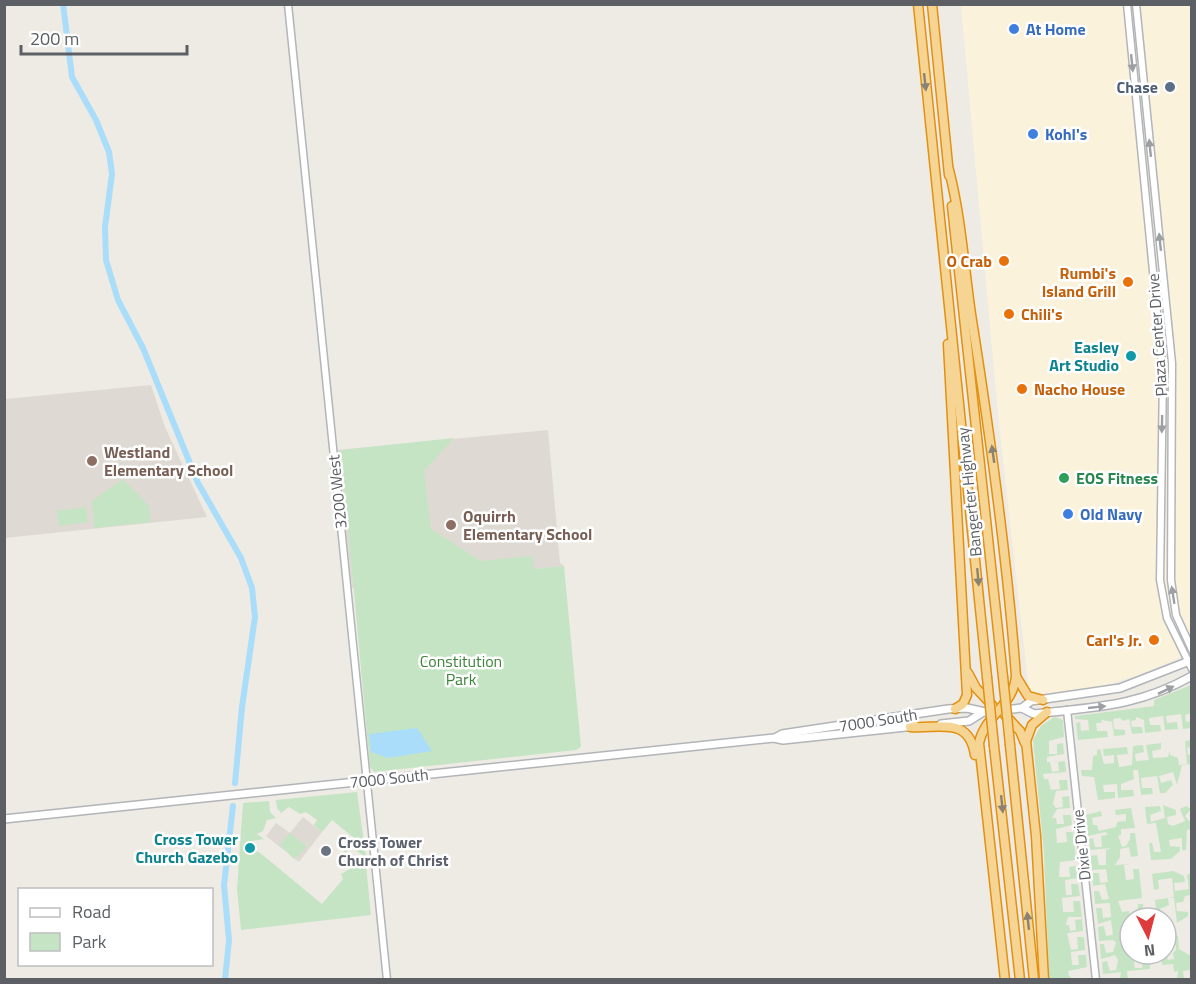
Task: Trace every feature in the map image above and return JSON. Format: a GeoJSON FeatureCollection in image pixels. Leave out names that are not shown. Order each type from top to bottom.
{"type":"FeatureCollection","features":[{"type":"Feature","properties":{"kind":"highway","name":"Bangerter Highway"},"geometry":{"type":"LineString","coordinates":[[918,4],[1020,980]]}},
{"type":"Feature","properties":{"kind":"highway","name":"Bangerter Highway"},"geometry":{"type":"LineString","coordinates":[[932,4],[1034,980]]}},
{"type":"Feature","properties":{"kind":"highway"},"geometry":{"type":"LineString","coordinates":[[949,170],[960,219],[967,288],[995,470],[1016,672],[1012,694],[980,738],[982,775],[1005,980]]}},
{"type":"Feature","properties":{"kind":"highway"},"geometry":{"type":"LineString","coordinates":[[949,312],[949,377],[961,537],[967,695],[963,704],[955,709]]}},
{"type":"Feature","properties":{"kind":"highway"},"geometry":{"type":"LineString","coordinates":[[966,664],[976,688],[1020,731],[1027,749]]}},
{"type":"Feature","properties":{"kind":"highway"},"geometry":{"type":"LineString","coordinates":[[1016,672],[1025,693],[1043,700]]}},
{"type":"Feature","properties":{"kind":"highway"},"geometry":{"type":"LineString","coordinates":[[1044,980],[1036,836],[1027,749],[1030,729],[1047,712]]}},
{"type":"Feature","properties":{"kind":"highway"},"geometry":{"type":"LineString","coordinates":[[910,727],[953,727],[965,731],[972,739],[982,775]]}},
{"type":"Feature","properties":{"kind":"main road","name":"7000 South"},"geometry":{"type":"LineString","coordinates":[[1022,708],[1031,701],[1120,688],[1189,661]]}},
{"type":"Feature","properties":{"kind":"main road","name":"7000 South"},"geometry":{"type":"LineString","coordinates":[[774,738],[782,734],[955,709],[967,708],[983,712],[1022,708],[1034,714],[1139,701],[1191,676]]}},
{"type":"Feature","properties":{"kind":"main road","name":"7000 South"},"geometry":{"type":"LineString","coordinates":[[4,819],[774,738],[783,740],[969,721],[983,712]]}},
{"type":"Feature","properties":{"kind":"street","name":"3200 West"},"geometry":{"type":"LineString","coordinates":[[288,4],[387,980]]}},
{"type":"Feature","properties":{"kind":"street","name":"Plaza Center Drive"},"geometry":{"type":"LineString","coordinates":[[1127,4],[1163,374],[1161,580],[1167,618],[1191,669]]}},
{"type":"Feature","properties":{"kind":"street","name":"Plaza Center Drive"},"geometry":{"type":"LineString","coordinates":[[1136,4],[1172,363],[1170,580],[1176,615],[1191,650]]}},
{"type":"Feature","properties":{"kind":"street","name":"Dixie Drive"},"geometry":{"type":"LineString","coordinates":[[1067,710],[1096,980]]}},
{"type":"Feature","properties":{"kind":"shaded area"},"geometry":{"type":"Polygon","coordinates":[[[961,5],[1191,5],[1191,653],[1136,676],[1103,686],[1042,694],[1029,691],[998,415],[961,5]]]}},
{"type":"Feature","properties":{"kind":"shaded area","name":"Westland Elementary School"},"geometry":{"type":"Polygon","coordinates":[[[151,385],[165,427],[207,517],[5,538],[5,399],[151,385]]]}},
{"type":"Feature","properties":{"kind":"shaded area","name":"Oquirrh Elementary School"},"geometry":{"type":"Polygon","coordinates":[[[548,430],[560,563],[564,566],[352,588],[337,450],[548,430]]]}},
{"type":"Feature","properties":{"kind":"shaded area"},"geometry":{"type":"Polygon","coordinates":[[[303,817],[322,832],[299,862],[266,836],[276,823],[290,833],[303,817]]]}},
{"type":"Feature","properties":{"kind":"green space","name":"Constitution Park"},"geometry":{"type":"Polygon","coordinates":[[[454,438],[424,471],[431,529],[481,561],[532,556],[534,569],[564,566],[581,747],[576,750],[374,772],[370,767],[341,450],[454,438]]]}},
{"type":"Feature","properties":{"kind":"green space"},"geometry":{"type":"Polygon","coordinates":[[[123,479],[149,506],[151,522],[94,528],[92,501],[123,479]]]}},
{"type":"Feature","properties":{"kind":"green space"},"geometry":{"type":"Polygon","coordinates":[[[86,507],[88,522],[59,526],[57,511],[86,507]]]}},
{"type":"Feature","properties":{"kind":"green space"},"geometry":{"type":"Polygon","coordinates":[[[1191,685],[1191,713],[1185,715],[1186,722],[1191,721],[1191,728],[1183,729],[1181,714],[1166,716],[1167,723],[1177,722],[1178,729],[1165,730],[1163,716],[1149,718],[1150,725],[1160,725],[1161,731],[1145,733],[1144,720],[1136,717],[1136,720],[1131,721],[1132,727],[1142,727],[1143,733],[1132,734],[1129,719],[1123,721],[1120,718],[1113,719],[1114,729],[1125,730],[1125,735],[1114,736],[1112,722],[1102,720],[1101,723],[1096,723],[1097,731],[1107,731],[1108,737],[1078,740],[1076,723],[1080,722],[1081,731],[1089,730],[1088,720],[1075,719],[1075,716],[1154,706],[1154,700],[1191,685]]]}},
{"type":"Feature","properties":{"kind":"green space"},"geometry":{"type":"Polygon","coordinates":[[[1054,717],[1063,720],[1064,737],[1049,741],[1049,754],[1057,754],[1057,744],[1063,743],[1064,754],[1047,757],[1047,762],[1050,762],[1052,772],[1059,771],[1058,762],[1065,761],[1066,772],[1043,774],[1044,779],[1048,779],[1051,790],[1060,789],[1059,780],[1067,780],[1068,790],[1056,791],[1053,804],[1056,808],[1063,807],[1062,797],[1069,796],[1070,808],[1057,809],[1052,818],[1056,818],[1057,824],[1064,824],[1063,815],[1071,815],[1072,825],[1056,829],[1057,843],[1067,842],[1066,832],[1073,832],[1076,860],[1060,862],[1059,877],[1070,877],[1069,867],[1076,866],[1078,878],[1065,880],[1066,895],[1072,895],[1071,884],[1078,884],[1080,896],[1062,898],[1063,912],[1074,912],[1073,901],[1080,901],[1082,917],[1068,917],[1066,925],[1069,925],[1070,931],[1076,930],[1075,920],[1082,919],[1083,931],[1067,933],[1071,950],[1078,949],[1077,937],[1084,937],[1085,950],[1071,952],[1072,965],[1079,965],[1078,955],[1086,955],[1087,967],[1068,971],[1069,976],[1073,979],[1049,979],[1044,853],[1033,740],[1041,726],[1054,717]]]}},
{"type":"Feature","properties":{"kind":"green space"},"geometry":{"type":"Polygon","coordinates":[[[1191,740],[1191,747],[1187,748],[1188,755],[1191,755],[1191,768],[1190,764],[1182,765],[1177,785],[1173,772],[1159,776],[1161,783],[1171,780],[1173,785],[1165,793],[1160,793],[1157,776],[1141,778],[1142,788],[1152,788],[1153,794],[1141,795],[1138,770],[1133,770],[1134,779],[1121,784],[1121,790],[1133,790],[1134,796],[1118,798],[1117,784],[1103,785],[1104,792],[1115,792],[1115,798],[1098,800],[1094,777],[1082,776],[1081,770],[1092,770],[1093,756],[1097,755],[1097,750],[1100,749],[1104,764],[1114,763],[1114,755],[1104,756],[1103,749],[1127,747],[1128,754],[1117,755],[1119,767],[1132,765],[1133,746],[1143,745],[1144,752],[1135,754],[1136,761],[1149,760],[1146,745],[1161,743],[1161,749],[1152,751],[1153,758],[1168,757],[1170,751],[1170,755],[1178,758],[1179,765],[1187,764],[1185,741],[1191,740]]]}},
{"type":"Feature","properties":{"kind":"green space"},"geometry":{"type":"Polygon","coordinates":[[[357,792],[366,857],[353,849],[343,853],[354,838],[332,820],[322,832],[314,825],[317,820],[306,812],[300,814],[289,807],[281,813],[277,808],[276,800],[357,792]]]}},
{"type":"Feature","properties":{"kind":"green space"},"geometry":{"type":"Polygon","coordinates":[[[269,801],[270,812],[276,818],[267,820],[263,831],[257,834],[264,839],[252,841],[248,850],[259,852],[322,904],[343,879],[341,874],[355,866],[366,865],[371,915],[241,930],[237,889],[243,803],[269,801]]]}},
{"type":"Feature","properties":{"kind":"green space"},"geometry":{"type":"Polygon","coordinates":[[[1163,805],[1176,810],[1176,815],[1167,817],[1168,824],[1173,826],[1185,821],[1180,809],[1186,806],[1191,809],[1185,816],[1189,821],[1191,819],[1191,829],[1187,830],[1186,850],[1182,850],[1182,838],[1169,840],[1170,846],[1180,847],[1180,851],[1171,859],[1151,860],[1149,843],[1152,843],[1154,852],[1161,852],[1156,823],[1147,824],[1145,807],[1160,806],[1161,811],[1150,815],[1151,822],[1165,818],[1163,805]]]}},
{"type":"Feature","properties":{"kind":"green space"},"geometry":{"type":"Polygon","coordinates":[[[1131,808],[1135,828],[1121,829],[1121,835],[1118,836],[1122,847],[1126,846],[1130,839],[1130,833],[1135,833],[1138,856],[1131,857],[1129,847],[1120,849],[1120,857],[1115,865],[1130,864],[1124,865],[1126,880],[1134,879],[1133,869],[1139,869],[1142,898],[1118,901],[1120,906],[1118,906],[1118,960],[1115,955],[1101,959],[1100,944],[1104,944],[1106,953],[1113,952],[1116,942],[1113,940],[1099,941],[1098,927],[1104,926],[1106,936],[1113,935],[1111,920],[1098,924],[1096,908],[1102,908],[1103,918],[1111,917],[1110,903],[1095,904],[1094,891],[1099,891],[1102,900],[1109,899],[1105,884],[1093,886],[1092,873],[1099,873],[1100,883],[1108,882],[1106,869],[1092,870],[1090,856],[1097,855],[1099,865],[1106,865],[1106,850],[1111,848],[1090,850],[1089,839],[1093,838],[1095,847],[1102,847],[1101,836],[1107,835],[1106,832],[1088,836],[1086,815],[1101,811],[1102,816],[1092,818],[1093,825],[1097,825],[1099,831],[1116,827],[1117,822],[1126,821],[1126,814],[1116,815],[1115,810],[1131,808]]]}},
{"type":"Feature","properties":{"kind":"green space"},"geometry":{"type":"Polygon","coordinates":[[[290,833],[307,847],[294,859],[280,845],[290,833]]]}},
{"type":"Feature","properties":{"kind":"green space"},"geometry":{"type":"Polygon","coordinates":[[[1173,871],[1184,876],[1185,882],[1174,883],[1175,891],[1189,889],[1187,875],[1191,873],[1191,895],[1185,896],[1183,902],[1176,903],[1176,906],[1174,898],[1168,898],[1169,905],[1156,906],[1155,900],[1174,897],[1172,878],[1158,880],[1159,889],[1154,890],[1152,874],[1173,871]]]}},
{"type":"Feature","properties":{"kind":"green space"},"geometry":{"type":"Polygon","coordinates":[[[1178,911],[1188,912],[1188,916],[1178,922],[1178,911]]]}},
{"type":"Feature","properties":{"kind":"green space"},"geometry":{"type":"Polygon","coordinates":[[[1178,936],[1179,949],[1191,956],[1191,970],[1183,971],[1184,978],[1191,979],[1177,979],[1178,971],[1174,972],[1173,966],[1178,966],[1178,936]]]}},
{"type":"Feature","properties":{"kind":"green space"},"geometry":{"type":"Polygon","coordinates":[[[1118,960],[1118,966],[1142,968],[1142,966],[1150,966],[1150,969],[1127,971],[1128,979],[1120,979],[1121,972],[1103,974],[1102,962],[1107,961],[1110,971],[1116,970],[1118,960]]]}},
{"type":"Feature","properties":{"kind":"water"},"geometry":{"type":"Polygon","coordinates":[[[417,728],[432,751],[388,758],[371,752],[369,734],[417,728]]]}},
{"type":"Feature","properties":{"kind":"waterway"},"geometry":{"type":"LineString","coordinates":[[63,4],[72,77],[96,120],[109,152],[112,174],[105,227],[106,260],[118,300],[143,348],[198,483],[241,558],[252,588],[255,617],[242,707],[235,783]]}},
{"type":"Feature","properties":{"kind":"waterway"},"geometry":{"type":"LineString","coordinates":[[225,980],[229,940],[224,885],[233,806]]}},
{"type":"Feature","properties":{"kind":"place","name":"At Home"},"geometry":{"type":"Point","coordinates":[1014,29]}},
{"type":"Feature","properties":{"kind":"place","name":"Chase"},"geometry":{"type":"Point","coordinates":[1170,87]}},
{"type":"Feature","properties":{"kind":"place","name":"Kohl's"},"geometry":{"type":"Point","coordinates":[1033,134]}},
{"type":"Feature","properties":{"kind":"place","name":"O Crab"},"geometry":{"type":"Point","coordinates":[1004,261]}},
{"type":"Feature","properties":{"kind":"place","name":"Rumbi's Island Grill"},"geometry":{"type":"Point","coordinates":[1128,282]}},
{"type":"Feature","properties":{"kind":"place","name":"Chili's"},"geometry":{"type":"Point","coordinates":[1009,314]}},
{"type":"Feature","properties":{"kind":"place","name":"Easley Art Studio"},"geometry":{"type":"Point","coordinates":[1131,356]}},
{"type":"Feature","properties":{"kind":"place","name":"Nacho House"},"geometry":{"type":"Point","coordinates":[1022,389]}},
{"type":"Feature","properties":{"kind":"place","name":"Westland Elementary School"},"geometry":{"type":"Point","coordinates":[92,461]}},
{"type":"Feature","properties":{"kind":"place","name":"EOS Fitness"},"geometry":{"type":"Point","coordinates":[1064,478]}},
{"type":"Feature","properties":{"kind":"place","name":"Old Navy"},"geometry":{"type":"Point","coordinates":[1068,514]}},
{"type":"Feature","properties":{"kind":"place","name":"Oquirrh Elementary School"},"geometry":{"type":"Point","coordinates":[451,525]}},
{"type":"Feature","properties":{"kind":"place","name":"Carl's Jr."},"geometry":{"type":"Point","coordinates":[1154,640]}},
{"type":"Feature","properties":{"kind":"place","name":"Cross Tower Church Gazebo"},"geometry":{"type":"Point","coordinates":[250,848]}},
{"type":"Feature","properties":{"kind":"place","name":"Cross Tower Church of Christ"},"geometry":{"type":"Point","coordinates":[326,851]}}]}
